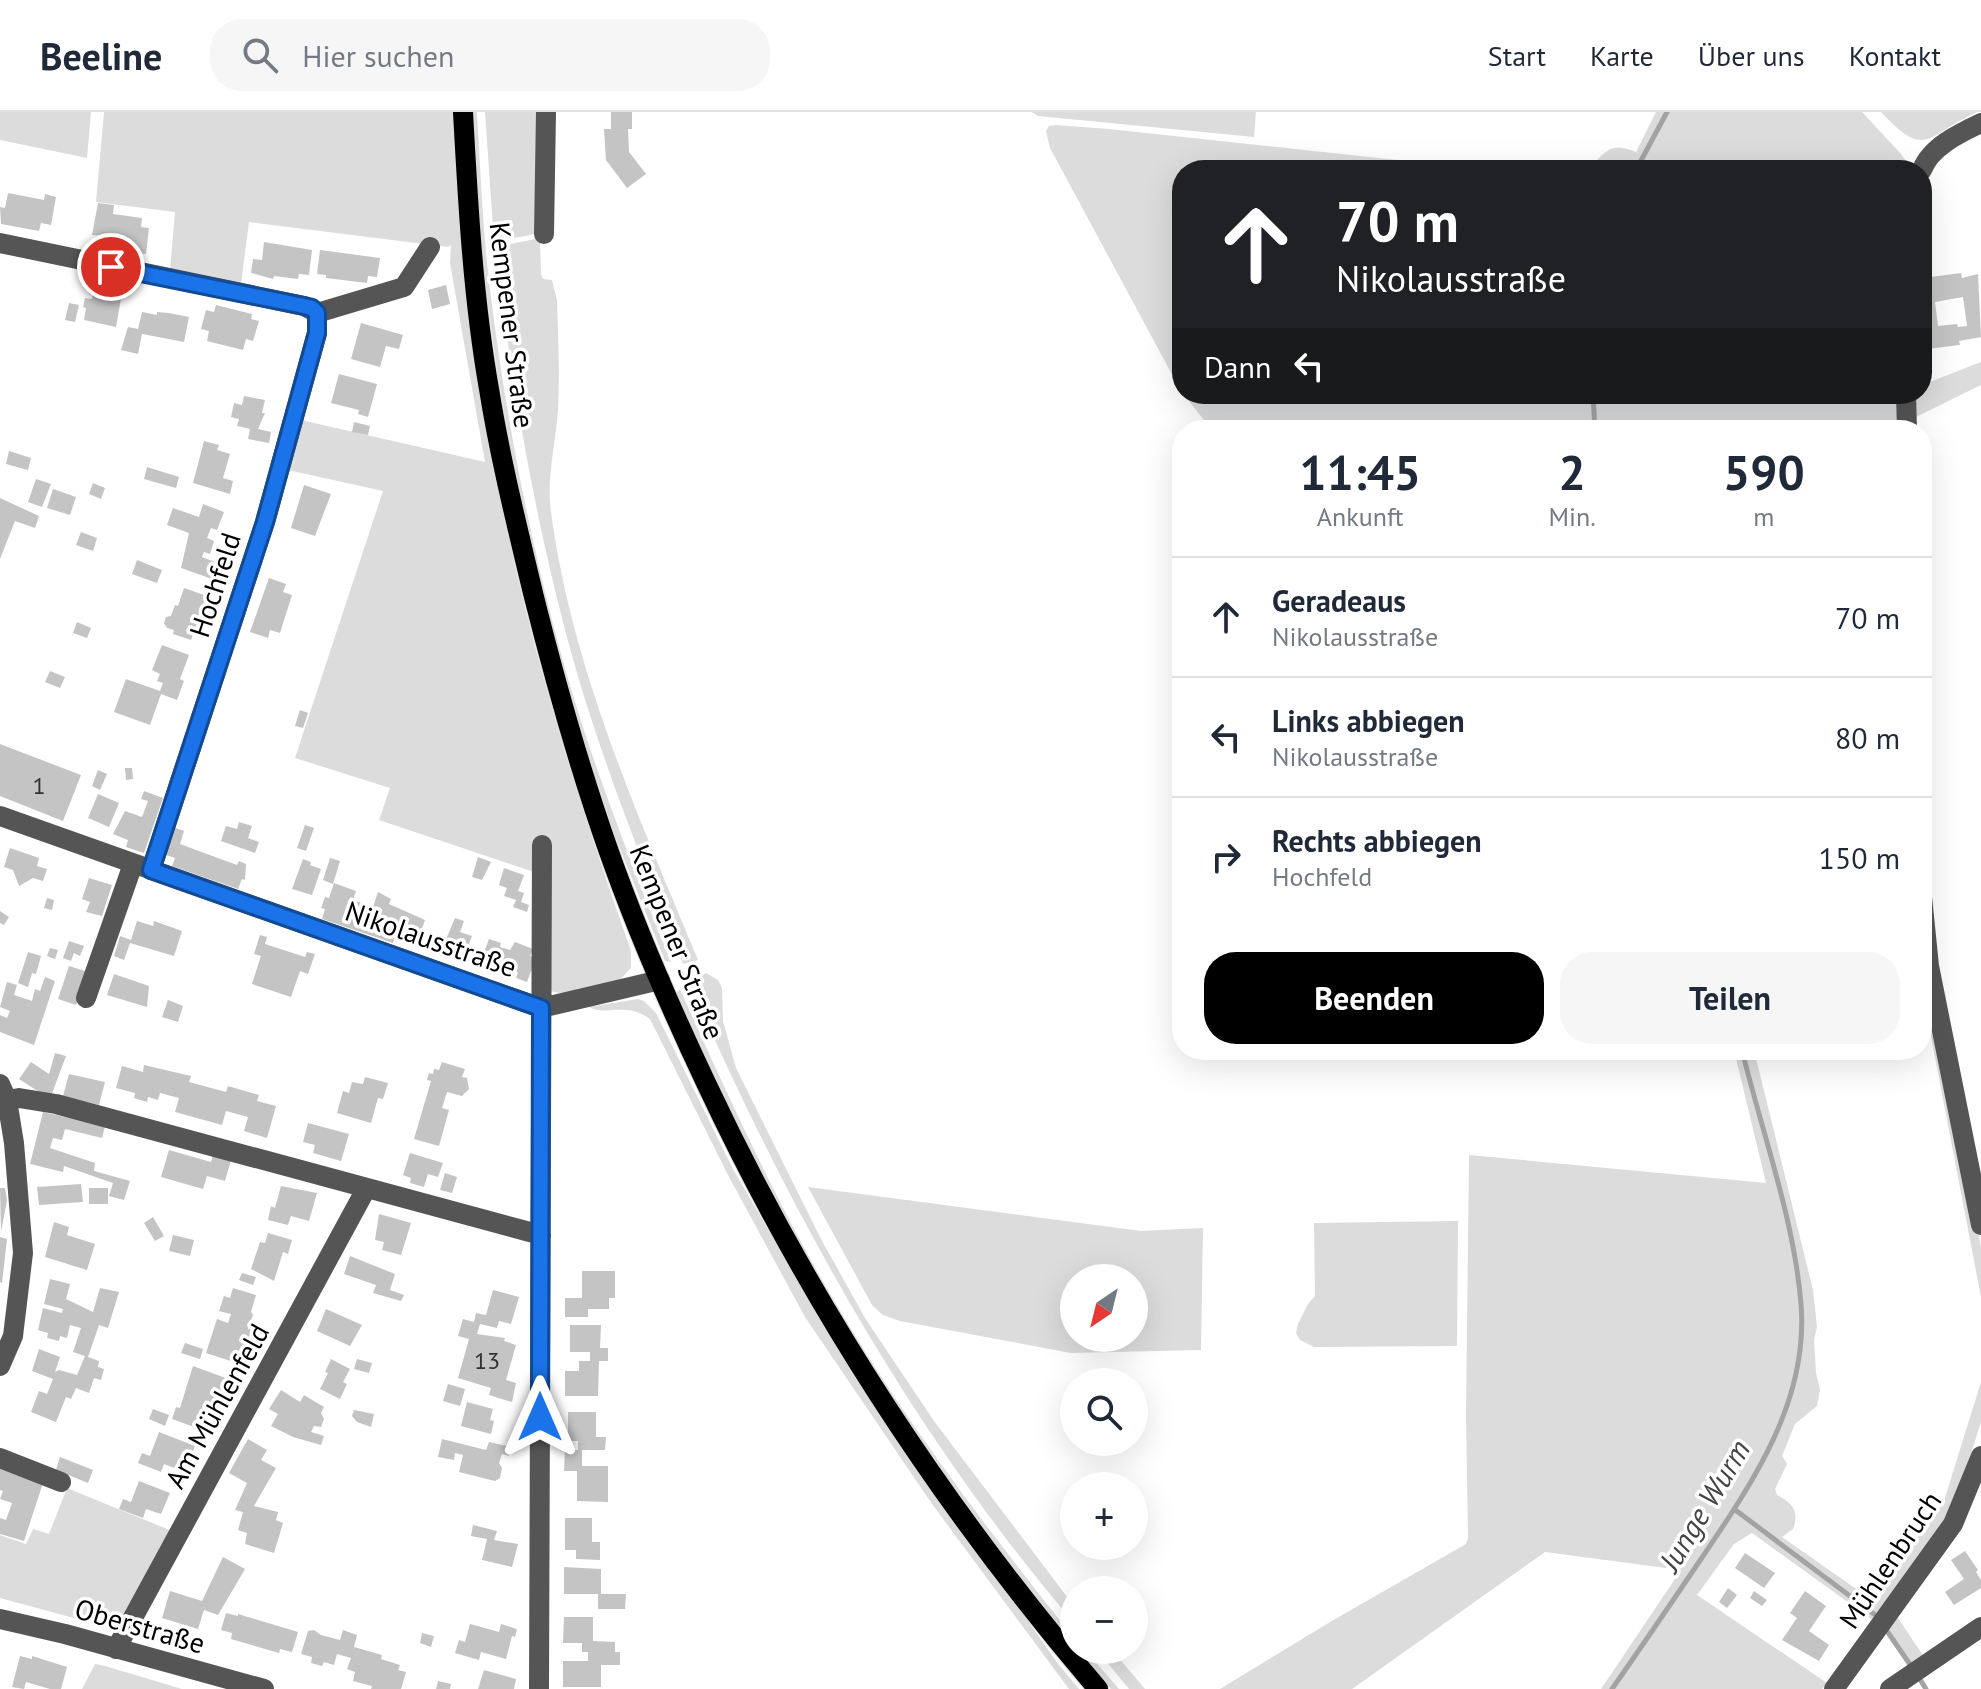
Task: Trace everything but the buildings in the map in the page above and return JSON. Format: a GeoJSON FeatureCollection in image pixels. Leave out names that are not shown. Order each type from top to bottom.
{"type":"FeatureCollection","features":[{"type":"Feature","properties":{"kind":"main road","name":"Kempener Straße"},"geometry":{"type":"LineString","coordinates":[[463,112],[467,194],[488,387],[516,524],[566,718],[594,807],[660,980],[739,1152],[816,1295],[894,1421],[950,1503],[1002,1573],[1098,1689]]}},
{"type":"Feature","properties":{"kind":"street"},"geometry":{"type":"LineString","coordinates":[[544,234],[546,112]]}},
{"type":"Feature","properties":{"kind":"street"},"geometry":{"type":"LineString","coordinates":[[1929,160],[1936,150],[1981,123]]}},
{"type":"Feature","properties":{"kind":"street"},"geometry":{"type":"LineString","coordinates":[[0,243],[304,306],[317,313],[404,287],[430,247]]}},
{"type":"Feature","properties":{"kind":"street","name":"Hochfeld"},"geometry":{"type":"LineString","coordinates":[[142,867],[265,522],[317,333],[317,313]]}},
{"type":"Feature","properties":{"kind":"street","name":"Nikolausstraße"},"geometry":{"type":"LineString","coordinates":[[0,816],[541,1008],[539,1689]]}},
{"type":"Feature","properties":{"kind":"street"},"geometry":{"type":"LineString","coordinates":[[542,845],[541,1008],[660,980]]}},
{"type":"Feature","properties":{"kind":"street"},"geometry":{"type":"LineString","coordinates":[[86,998],[142,867]]}},
{"type":"Feature","properties":{"kind":"street"},"geometry":{"type":"LineString","coordinates":[[1932,981],[1981,1225]]}},
{"type":"Feature","properties":{"kind":"street"},"geometry":{"type":"LineString","coordinates":[[3,1092],[541,1235]]}},
{"type":"Feature","properties":{"kind":"street"},"geometry":{"type":"LineString","coordinates":[[0,1366],[13,1336],[23,1253],[14,1143],[3,1092]]}},
{"type":"Feature","properties":{"kind":"street","name":"Am Mühlenfeld"},"geometry":{"type":"LineString","coordinates":[[116,1649],[366,1189]]}},
{"type":"Feature","properties":{"kind":"street"},"geometry":{"type":"LineString","coordinates":[[0,1458],[61,1482]]}},
{"type":"Feature","properties":{"kind":"street","name":"Mühlenbruch"},"geometry":{"type":"LineString","coordinates":[[1834,1689],[1953,1524],[1979,1466]]}},
{"type":"Feature","properties":{"kind":"street","name":"Oberstraße"},"geometry":{"type":"LineString","coordinates":[[0,1619],[264,1689]]}},
{"type":"Feature","properties":{"kind":"street"},"geometry":{"type":"LineString","coordinates":[[1890,1689],[1981,1627]]}},
{"type":"Feature","properties":{"kind":"shaded area"},"geometry":{"type":"Polygon","coordinates":[[[0,112],[91,112],[87,158],[0,140],[0,112]]]}},
{"type":"Feature","properties":{"kind":"shaded area"},"geometry":{"type":"Polygon","coordinates":[[[104,112],[453,112],[469,298],[497,482],[547,691],[631,951],[631,968],[618,982],[564,994],[550,991],[537,873],[379,820],[390,788],[295,758],[383,491],[288,470],[301,420],[485,462],[450,263],[451,245],[249,222],[241,284],[170,270],[175,212],[96,202],[104,112]]]}},
{"type":"Feature","properties":{"kind":"shaded area"},"geometry":{"type":"Polygon","coordinates":[[[471,112],[477,112],[485,244],[499,359],[535,549],[558,643],[595,764],[671,962],[665,961],[614,834],[556,657],[514,469],[497,370],[484,276],[471,112]]]}},
{"type":"Feature","properties":{"kind":"shaded area"},"geometry":{"type":"Polygon","coordinates":[[[485,112],[539,112],[540,233],[494,242],[485,112]]]}},
{"type":"Feature","properties":{"kind":"shaded area"},"geometry":{"type":"Polygon","coordinates":[[[1032,112],[1256,112],[1254,137],[1038,116],[1032,112]]]}},
{"type":"Feature","properties":{"kind":"shaded area"},"geometry":{"type":"Polygon","coordinates":[[[1656,112],[1862,112],[1905,160],[1597,160],[1611,149],[1624,148],[1636,152],[1656,112]]]}},
{"type":"Feature","properties":{"kind":"shaded area"},"geometry":{"type":"Polygon","coordinates":[[[1881,112],[1977,112],[1937,135],[1918,140],[1896,127],[1881,112]]]}},
{"type":"Feature","properties":{"kind":"shaded area"},"geometry":{"type":"Polygon","coordinates":[[[1049,126],[1109,129],[1397,160],[1172,160],[1172,374],[1050,148],[1046,131],[1049,126]]]}},
{"type":"Feature","properties":{"kind":"shaded area"},"geometry":{"type":"Polygon","coordinates":[[[540,238],[541,275],[543,279],[552,280],[557,300],[559,395],[550,499],[561,570],[574,628],[610,740],[698,960],[683,964],[591,719],[565,630],[528,467],[495,247],[540,238]]]}},
{"type":"Feature","properties":{"kind":"shaded area"},"geometry":{"type":"Polygon","coordinates":[[[1981,362],[1981,385],[1916,417],[1916,404],[1932,404],[1932,381],[1981,362]]]}},
{"type":"Feature","properties":{"kind":"shaded area"},"geometry":{"type":"Polygon","coordinates":[[[1191,404],[1899,404],[1900,420],[1204,420],[1191,404]]]}},
{"type":"Feature","properties":{"kind":"shaded area"},"geometry":{"type":"Polygon","coordinates":[[[706,973],[718,980],[722,988],[723,1021],[736,1068],[821,1239],[865,1318],[934,1421],[1060,1588],[1060,1606],[959,1474],[858,1317],[768,1152],[689,982],[706,973]]]}},
{"type":"Feature","properties":{"kind":"shaded area"},"geometry":{"type":"Polygon","coordinates":[[[680,989],[769,1180],[830,1295],[894,1397],[1060,1620],[1060,1629],[941,1472],[840,1319],[742,1135],[676,993],[680,989]]]}},
{"type":"Feature","properties":{"kind":"shaded area"},"geometry":{"type":"Polygon","coordinates":[[[1932,994],[1981,1247],[1981,1297],[1932,1042],[1932,994]]]}},
{"type":"Feature","properties":{"kind":"shaded area"},"geometry":{"type":"Polygon","coordinates":[[[638,999],[656,1013],[733,1169],[850,1366],[1058,1664],[1079,1689],[1069,1689],[932,1504],[805,1317],[729,1177],[650,1019],[632,1011],[603,1011],[589,1007],[638,999]]]}},
{"type":"Feature","properties":{"kind":"shaded area"},"geometry":{"type":"Polygon","coordinates":[[[1736,1060],[1756,1060],[1813,1290],[1817,1327],[1814,1340],[1820,1390],[1817,1406],[1795,1424],[1782,1456],[1787,1464],[1775,1489],[1796,1517],[1793,1529],[1782,1537],[1872,1600],[1944,1501],[1981,1382],[1981,1422],[1955,1505],[1874,1621],[1752,1533],[1734,1544],[1697,1595],[1827,1683],[1822,1689],[1601,1689],[1681,1570],[1545,1552],[1352,1689],[1220,1689],[1466,1544],[1469,1155],[1766,1183],[1736,1060]]]}},
{"type":"Feature","properties":{"kind":"shaded area"},"geometry":{"type":"Polygon","coordinates":[[[808,1187],[1141,1231],[1203,1228],[1201,1350],[1148,1351],[1148,1264],[1060,1264],[1060,1351],[900,1321],[883,1315],[872,1305],[808,1187]]]}},
{"type":"Feature","properties":{"kind":"shaded area"},"geometry":{"type":"Polygon","coordinates":[[[1458,1221],[1457,1346],[1314,1347],[1300,1340],[1296,1333],[1298,1324],[1315,1296],[1314,1223],[1458,1221]]]}},
{"type":"Feature","properties":{"kind":"shaded area"},"geometry":{"type":"Polygon","coordinates":[[[67,1488],[172,1531],[122,1622],[107,1627],[0,1598],[0,1535],[26,1544],[33,1529],[49,1534],[67,1488]]]}},
{"type":"Feature","properties":{"kind":"shaded area"},"geometry":{"type":"Polygon","coordinates":[[[1896,1615],[1926,1660],[1911,1670],[1886,1631],[1896,1615]]]}},
{"type":"Feature","properties":{"kind":"shaded area"},"geometry":{"type":"Polygon","coordinates":[[[95,1664],[105,1666],[182,1689],[82,1689],[95,1664]]]}},
{"type":"Feature","properties":{"kind":"shaded area"},"geometry":{"type":"Polygon","coordinates":[[[1089,1664],[1097,1664],[1119,1689],[1111,1689],[1089,1664]]]}},
{"type":"Feature","properties":{"kind":"shaded area"},"geometry":{"type":"Polygon","coordinates":[[[1108,1664],[1124,1664],[1145,1689],[1129,1689],[1108,1664]]]}},
{"type":"Feature","properties":{"kind":"waterway","name":"Junge Wurm"},"geometry":{"type":"LineString","coordinates":[[1641,160],[1667,112]]}},
{"type":"Feature","properties":{"kind":"waterway","name":"Junge Wurm"},"geometry":{"type":"LineString","coordinates":[[1594,404],[1594,420]]}},
{"type":"Feature","properties":{"kind":"waterway","name":"Junge Wurm"},"geometry":{"type":"LineString","coordinates":[[1612,1689],[1721,1530],[1758,1470],[1787,1407],[1796,1374],[1801,1340],[1801,1304],[1792,1240],[1745,1060]]}},
{"type":"Feature","properties":{"kind":"waterway"},"geometry":{"type":"LineString","coordinates":[[1734,1509],[1874,1614]]}},
{"type":"Feature","properties":{"kind":"waterway"},"geometry":{"type":"LineString","coordinates":[[1887,1631],[1911,1666]]}},
{"type":"Feature","properties":{"kind":"waterway"},"geometry":{"type":"LineString","coordinates":[[1921,1681],[1926,1689]]}},
{"type":"Feature","properties":{"kind":"route"},"geometry":{"type":"LineString","coordinates":[[111,267],[304,306],[317,313],[317,333],[265,522],[151,870],[541,1008],[540,1417]]}}]}
